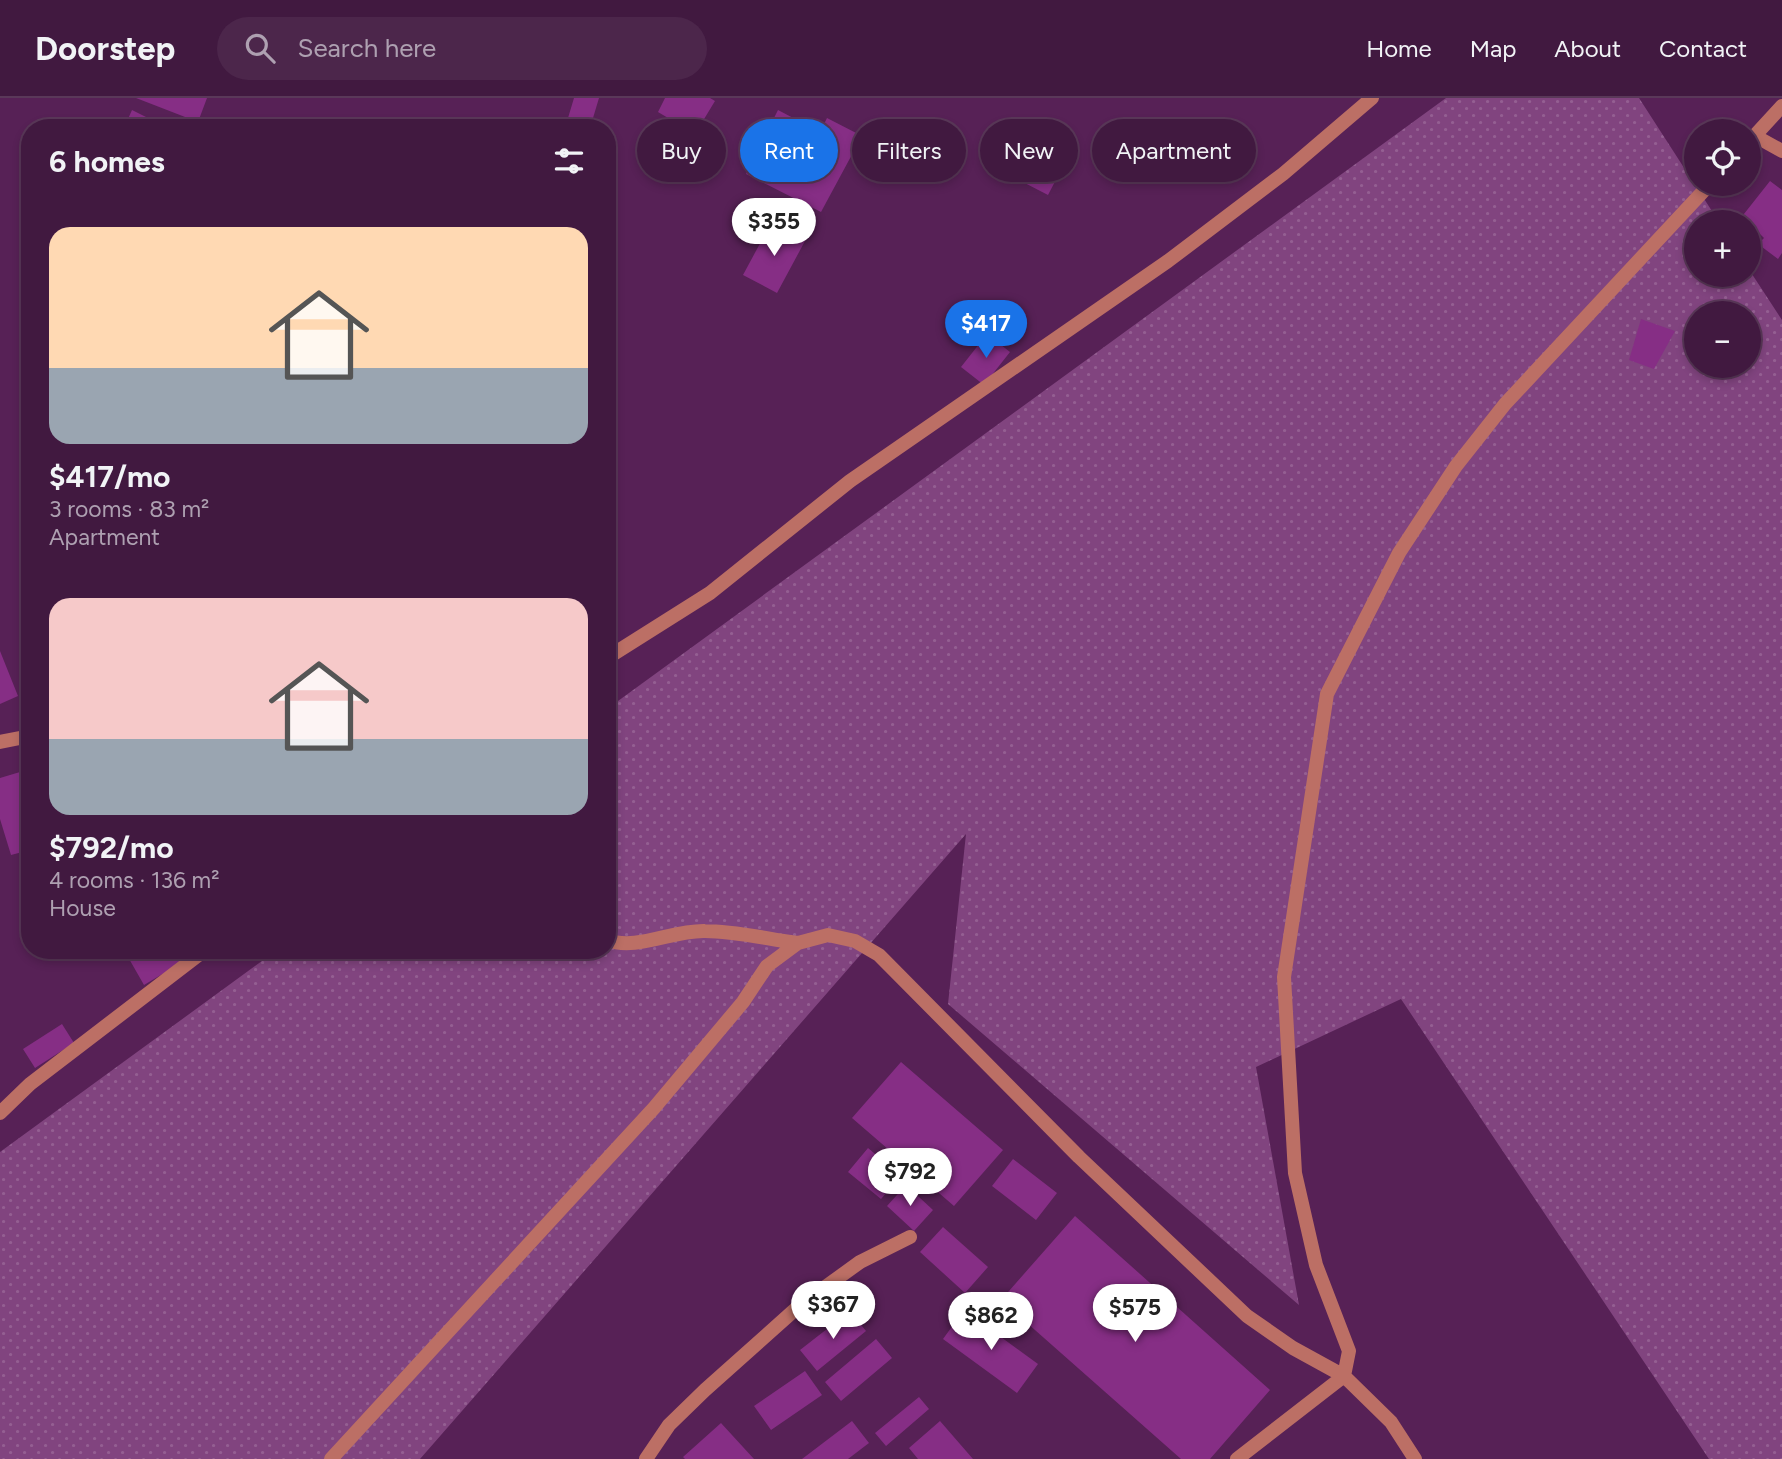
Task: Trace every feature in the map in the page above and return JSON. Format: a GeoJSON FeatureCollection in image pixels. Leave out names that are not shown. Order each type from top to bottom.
{"type":"FeatureCollection","features":[{"type":"Feature","properties":{"kind":"street"},"geometry":{"type":"LineString","coordinates":[[616,652],[710,593],[850,481],[1168,261],[1283,174],[1372,98]]}},
{"type":"Feature","properties":{"kind":"street"},"geometry":{"type":"LineString","coordinates":[[1761,129],[1782,106]]}},
{"type":"Feature","properties":{"kind":"street"},"geometry":{"type":"LineString","coordinates":[[1761,144],[1782,151]]}},
{"type":"Feature","properties":{"kind":"street"},"geometry":{"type":"LineString","coordinates":[[1237,1459],[1344,1376],[1349,1351],[1316,1265],[1295,1173],[1283,976],[1327,694],[1399,553],[1456,466],[1505,404],[1699,196]]}},
{"type":"Feature","properties":{"kind":"street"},"geometry":{"type":"LineString","coordinates":[[0,742],[21,738]]}},
{"type":"Feature","properties":{"kind":"street"},"geometry":{"type":"LineString","coordinates":[[616,943],[641,942],[676,932],[706,931],[798,943]]}},
{"type":"Feature","properties":{"kind":"street"},"geometry":{"type":"LineString","coordinates":[[331,1459],[654,1108],[743,1002],[767,966],[798,943],[828,935],[855,941],[879,955],[1079,1157],[1247,1315],[1293,1348],[1344,1376],[1391,1422],[1415,1459]]}},
{"type":"Feature","properties":{"kind":"street"},"geometry":{"type":"LineString","coordinates":[[0,1113],[30,1084],[193,959]]}},
{"type":"Feature","properties":{"kind":"street"},"geometry":{"type":"LineString","coordinates":[[646,1459],[669,1425],[799,1307],[860,1262],[909,1237]]}},
{"type":"Feature","properties":{"kind":"shaded area"},"geometry":{"type":"Polygon","coordinates":[[[1446,98],[1639,98],[1684,168],[1684,196],[1702,196],[1711,210],[1684,210],[1684,287],[1760,287],[1782,320],[1782,1459],[1709,1459],[1401,999],[1256,1067],[1299,1305],[948,1004],[966,834],[420,1459],[0,1459],[0,1152],[265,959],[616,959],[616,702],[1446,98]]]}},
{"type":"Feature","properties":{"kind":"building"},"geometry":{"type":"Polygon","coordinates":[[[136,98],[207,98],[199,119],[190,119],[136,98]]]}},
{"type":"Feature","properties":{"kind":"building"},"geometry":{"type":"Polygon","coordinates":[[[574,98],[599,98],[593,119],[568,119],[574,98]]]}},
{"type":"Feature","properties":{"kind":"building"},"geometry":{"type":"Polygon","coordinates":[[[665,98],[710,98],[715,101],[704,119],[670,119],[658,112],[665,98]]]}},
{"type":"Feature","properties":{"kind":"building"},"geometry":{"type":"Polygon","coordinates":[[[132,110],[150,119],[128,119],[132,110]]]}},
{"type":"Feature","properties":{"kind":"building"},"geometry":{"type":"Polygon","coordinates":[[[778,110],[795,119],[774,119],[778,110]]]}},
{"type":"Feature","properties":{"kind":"building"},"geometry":{"type":"Polygon","coordinates":[[[838,124],[852,131],[852,155],[838,180],[838,124]]]}},
{"type":"Feature","properties":{"kind":"building"},"geometry":{"type":"Polygon","coordinates":[[[1770,181],[1782,190],[1782,253],[1778,259],[1761,246],[1764,238],[1761,235],[1761,210],[1747,210],[1761,196],[1770,181]]]}},
{"type":"Feature","properties":{"kind":"building"},"geometry":{"type":"Polygon","coordinates":[[[762,182],[837,182],[821,212],[762,182]]]}},
{"type":"Feature","properties":{"kind":"building"},"geometry":{"type":"Polygon","coordinates":[[[1023,182],[1055,182],[1048,195],[1023,182]]]}},
{"type":"Feature","properties":{"kind":"building"},"geometry":{"type":"Polygon","coordinates":[[[771,223],[805,241],[777,293],[743,275],[771,223]]]}},
{"type":"Feature","properties":{"kind":"building"},"geometry":{"type":"Polygon","coordinates":[[[1641,319],[1675,331],[1654,369],[1629,360],[1641,319]]]}},
{"type":"Feature","properties":{"kind":"building"},"geometry":{"type":"Polygon","coordinates":[[[987,334],[1010,352],[984,385],[961,367],[987,334]]]}},
{"type":"Feature","properties":{"kind":"building"},"geometry":{"type":"Polygon","coordinates":[[[0,651],[18,696],[0,704],[0,651]]]}},
{"type":"Feature","properties":{"kind":"building"},"geometry":{"type":"Polygon","coordinates":[[[21,772],[21,852],[11,855],[0,819],[0,778],[21,772]]]}},
{"type":"Feature","properties":{"kind":"building"},"geometry":{"type":"Polygon","coordinates":[[[129,959],[188,959],[144,985],[129,959]]]}},
{"type":"Feature","properties":{"kind":"building"},"geometry":{"type":"Polygon","coordinates":[[[62,1024],[74,1043],[35,1068],[23,1049],[62,1024]]]}},
{"type":"Feature","properties":{"kind":"building"},"geometry":{"type":"Polygon","coordinates":[[[901,1062],[1003,1150],[954,1206],[852,1118],[901,1062]]]}},
{"type":"Feature","properties":{"kind":"building"},"geometry":{"type":"Polygon","coordinates":[[[868,1148],[901,1176],[881,1199],[848,1172],[868,1148]]]}},
{"type":"Feature","properties":{"kind":"building"},"geometry":{"type":"Polygon","coordinates":[[[1013,1159],[1057,1193],[1036,1220],[992,1186],[1013,1159]]]}},
{"type":"Feature","properties":{"kind":"building"},"geometry":{"type":"Polygon","coordinates":[[[906,1185],[933,1210],[914,1231],[887,1206],[906,1185]]]}},
{"type":"Feature","properties":{"kind":"building"},"geometry":{"type":"Polygon","coordinates":[[[1075,1216],[1270,1390],[1210,1459],[1181,1459],[1001,1300],[1075,1216]]]}},
{"type":"Feature","properties":{"kind":"building"},"geometry":{"type":"Polygon","coordinates":[[[943,1227],[988,1267],[965,1293],[920,1252],[943,1227]]]}},
{"type":"Feature","properties":{"kind":"building"},"geometry":{"type":"Polygon","coordinates":[[[964,1310],[1038,1364],[1017,1393],[943,1339],[964,1310]]]}},
{"type":"Feature","properties":{"kind":"building"},"geometry":{"type":"Polygon","coordinates":[[[850,1311],[866,1331],[817,1371],[800,1350],[850,1311]]]}},
{"type":"Feature","properties":{"kind":"building"},"geometry":{"type":"Polygon","coordinates":[[[876,1339],[892,1358],[841,1401],[825,1382],[876,1339]]]}},
{"type":"Feature","properties":{"kind":"building"},"geometry":{"type":"Polygon","coordinates":[[[805,1371],[822,1395],[771,1430],[754,1406],[805,1371]]]}},
{"type":"Feature","properties":{"kind":"building"},"geometry":{"type":"Polygon","coordinates":[[[919,1397],[929,1409],[886,1446],[875,1433],[919,1397]]]}},
{"type":"Feature","properties":{"kind":"building"},"geometry":{"type":"Polygon","coordinates":[[[852,1421],[869,1443],[848,1459],[802,1459],[852,1421]]]}},
{"type":"Feature","properties":{"kind":"building"},"geometry":{"type":"Polygon","coordinates":[[[940,1421],[973,1459],[918,1459],[909,1448],[940,1421]]]}},
{"type":"Feature","properties":{"kind":"building"},"geometry":{"type":"Polygon","coordinates":[[[721,1423],[754,1459],[683,1457],[721,1423]]]}}]}
